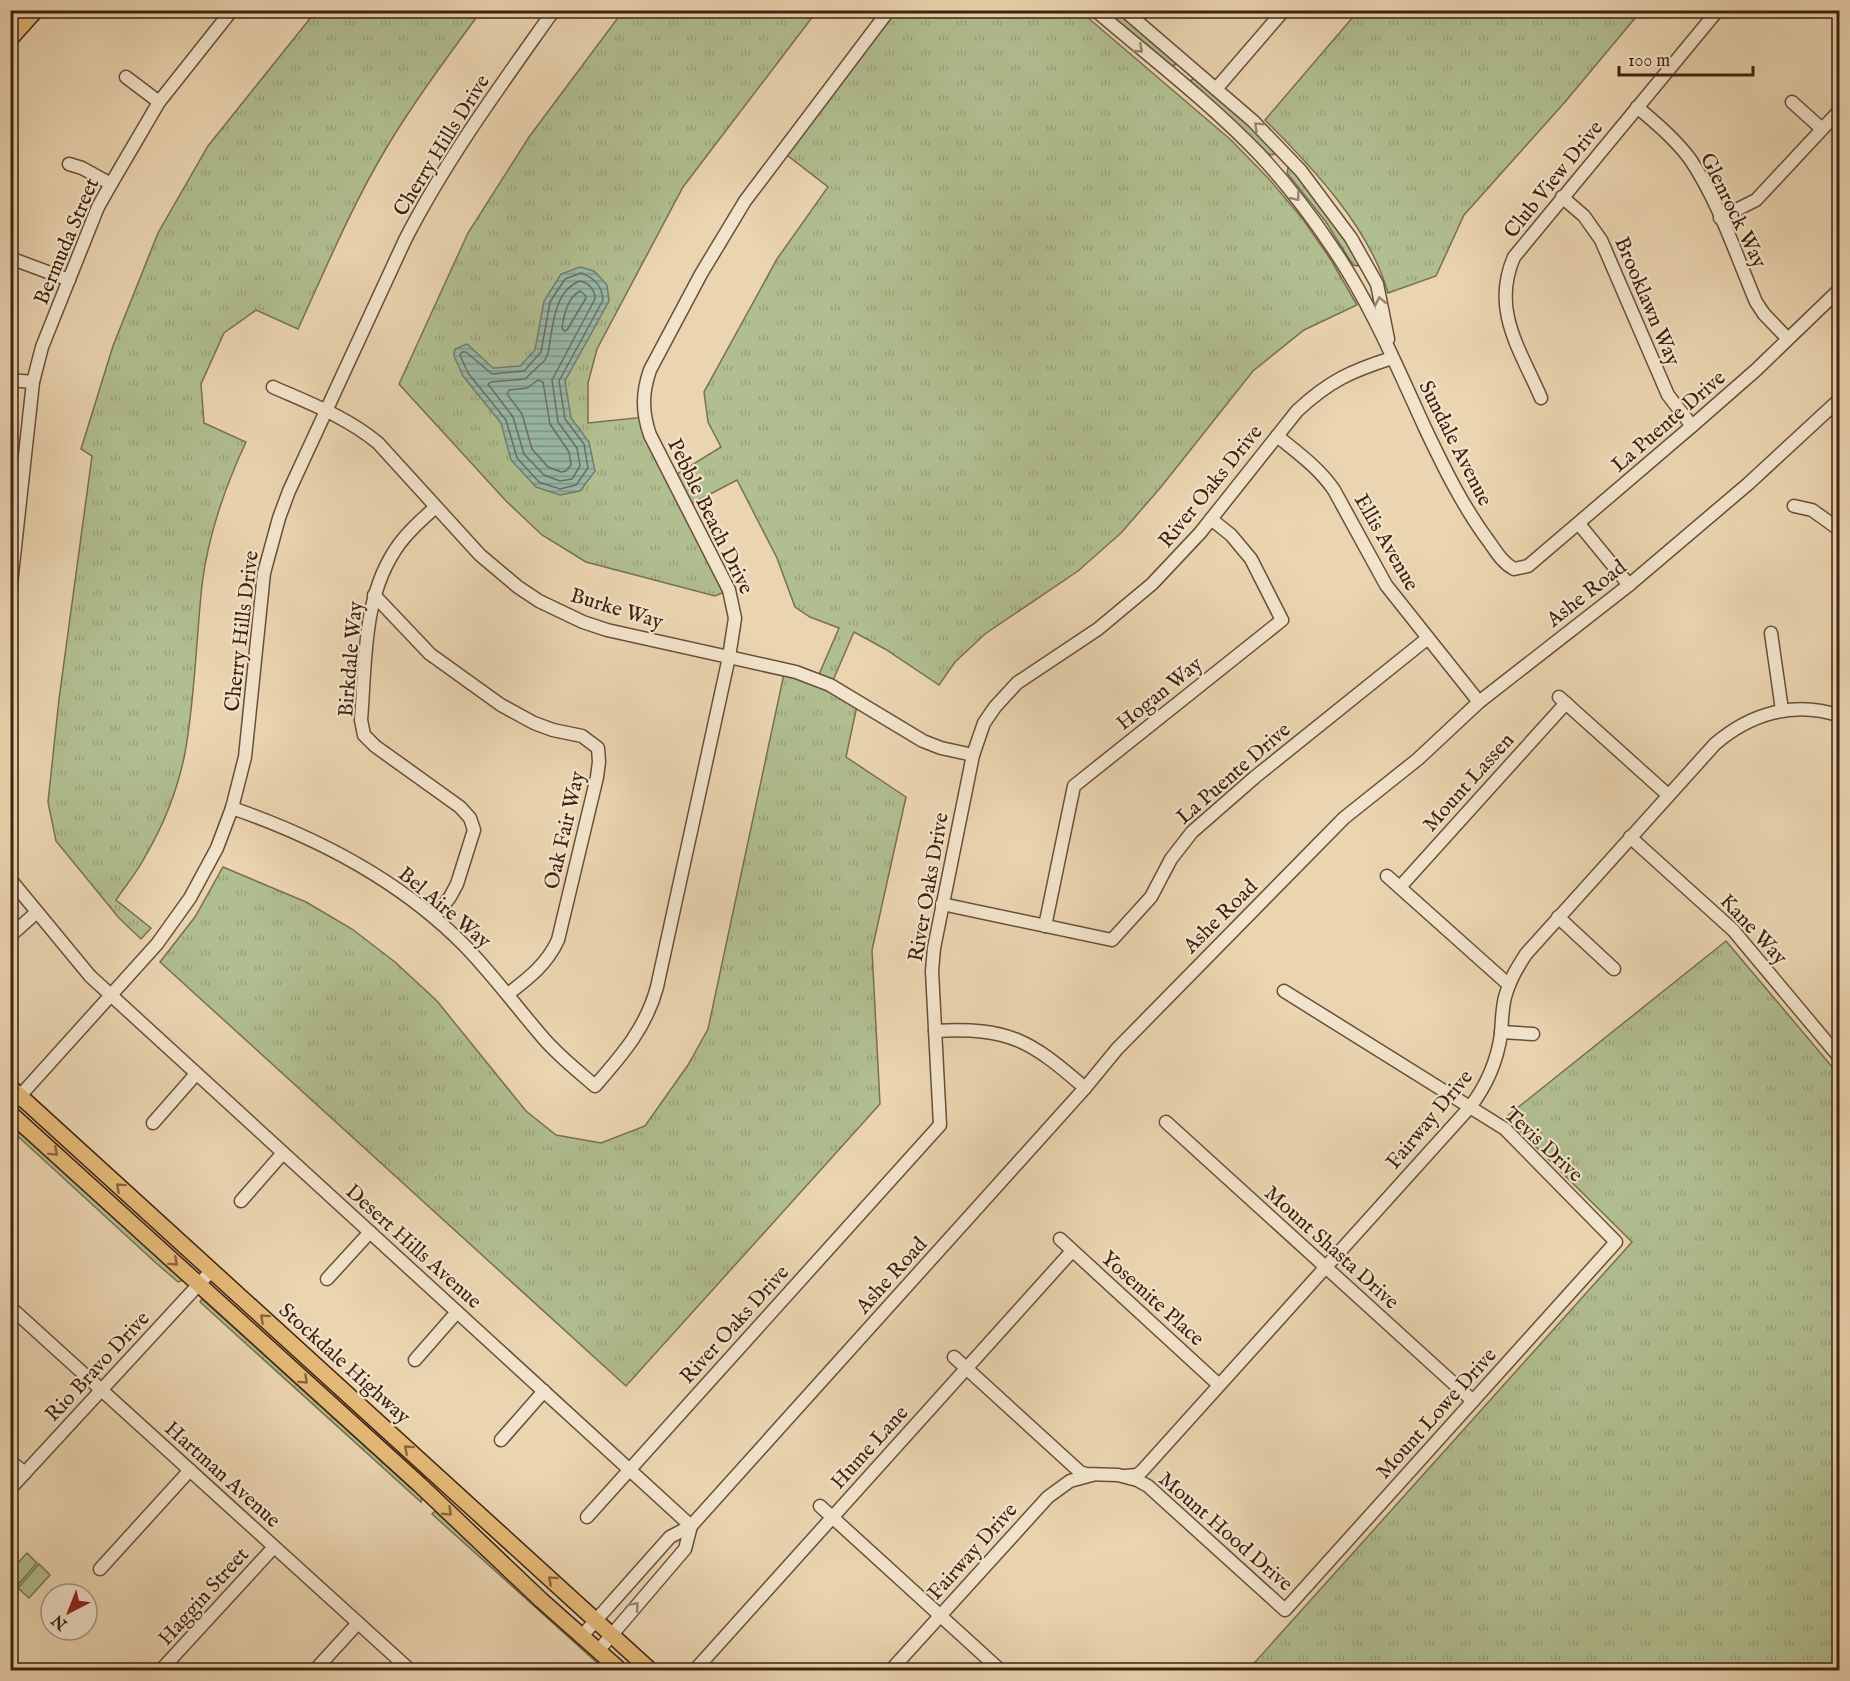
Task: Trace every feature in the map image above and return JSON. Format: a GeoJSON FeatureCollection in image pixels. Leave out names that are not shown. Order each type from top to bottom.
{"type":"FeatureCollection","features":[{"type":"Feature","properties":{"kind":"main road"},"geometry":{"type":"LineString","coordinates":[[10,39],[36,10]]}},
{"type":"Feature","properties":{"kind":"main road","name":"Stockdale Highway"},"geometry":{"type":"LineString","coordinates":[[14,1097],[212,1270],[650,1671]]}},
{"type":"Feature","properties":{"kind":"main road","name":"Stockdale Highway"},"geometry":{"type":"LineString","coordinates":[[10,1113],[420,1485],[504,1567],[620,1671]]}},
{"type":"Feature","properties":{"kind":"street","name":"Cherry Hills Drive"},"geometry":{"type":"LineString","coordinates":[[14,1097],[157,944],[190,898],[217,848],[232,808],[243,766],[249,729],[260,601],[271,545],[289,491],[424,202],[469,130],[554,10]]}},
{"type":"Feature","properties":{"kind":"street","name":"Pebble Beach Drive"},"geometry":{"type":"LineString","coordinates":[[595,1086],[629,1047],[639,1032],[654,998],[735,631],[734,604],[729,590],[650,435],[644,409],[646,382],[650,370],[701,274],[745,201],[889,10]]}},
{"type":"Feature","properties":{"kind":"street","name":"Sundale Avenue"},"geometry":{"type":"LineString","coordinates":[[1095,10],[1236,132],[1274,171],[1310,214],[1350,276],[1392,358],[1449,480],[1479,529],[1506,565],[1514,569]]}},
{"type":"Feature","properties":{"kind":"street","name":"Sundale Avenue"},"geometry":{"type":"LineString","coordinates":[[1124,10],[1253,121],[1288,157],[1327,204],[1351,238],[1377,284],[1392,358]]}},
{"type":"Feature","properties":{"kind":"street"},"geometry":{"type":"LineString","coordinates":[[1216,89],[1284,10]]}},
{"type":"Feature","properties":{"kind":"street","name":"Club View Drive"},"geometry":{"type":"LineString","coordinates":[[1541,398],[1509,323],[1504,296],[1514,257],[1718,10]]}},
{"type":"Feature","properties":{"kind":"street","name":"Bermuda Street"},"geometry":{"type":"LineString","coordinates":[[10,593],[16,493],[39,356],[98,207],[159,102],[226,13]]}},
{"type":"Feature","properties":{"kind":"street"},"geometry":{"type":"LineString","coordinates":[[1177,81],[1189,66]]}},
{"type":"Feature","properties":{"kind":"street"},"geometry":{"type":"LineString","coordinates":[[126,77],[159,102]]}},
{"type":"Feature","properties":{"kind":"street"},"geometry":{"type":"LineString","coordinates":[[1792,102],[1822,129]]}},
{"type":"Feature","properties":{"kind":"street","name":"Glenrock Way"},"geometry":{"type":"LineString","coordinates":[[1637,107],[1662,128],[1689,158],[1701,176],[1756,302],[1787,338]]}},
{"type":"Feature","properties":{"kind":"street"},"geometry":{"type":"LineString","coordinates":[[1720,218],[1756,200],[1839,110]]}},
{"type":"Feature","properties":{"kind":"street"},"geometry":{"type":"LineString","coordinates":[[1274,171],[1288,157]]}},
{"type":"Feature","properties":{"kind":"street"},"geometry":{"type":"LineString","coordinates":[[69,164],[82,168],[111,184]]}},
{"type":"Feature","properties":{"kind":"street","name":"Brooklawn Way"},"geometry":{"type":"LineString","coordinates":[[1562,198],[1584,216],[1601,240],[1668,395],[1692,426]]}},
{"type":"Feature","properties":{"kind":"street"},"geometry":{"type":"LineString","coordinates":[[10,258],[69,280]]}},
{"type":"Feature","properties":{"kind":"street","name":"La Puente Drive"},"geometry":{"type":"LineString","coordinates":[[1514,569],[1528,566],[1579,524],[1756,370],[1839,289]]}},
{"type":"Feature","properties":{"kind":"street","name":"River Oaks Drive"},"geometry":{"type":"LineString","coordinates":[[587,1517],[940,1125],[932,971],[934,948],[973,755],[984,723],[1006,693],[1017,683],[1098,629],[1126,607],[1177,560],[1297,411],[1328,385],[1357,369],[1392,358]]}},
{"type":"Feature","properties":{"kind":"street"},"geometry":{"type":"LineString","coordinates":[[10,380],[33,382]]}},
{"type":"Feature","properties":{"kind":"street","name":"Burke Way"},"geometry":{"type":"LineString","coordinates":[[273,387],[351,423],[378,443],[498,572],[538,601],[607,630],[796,672],[817,679],[923,741],[941,748],[973,755]]}},
{"type":"Feature","properties":{"kind":"street","name":"Ashe Road"},"geometry":{"type":"LineString","coordinates":[[581,1637],[670,1537],[691,1526],[1085,1088],[1117,1049],[1344,818],[1418,759],[1479,702],[1629,585],[1748,484],[1839,399]]}},
{"type":"Feature","properties":{"kind":"street","name":"Ellis Avenue"},"geometry":{"type":"LineString","coordinates":[[1277,436],[1326,478],[1380,576],[1479,702]]}},
{"type":"Feature","properties":{"kind":"street"},"geometry":{"type":"LineString","coordinates":[[1794,506],[1812,510],[1839,530]]}},
{"type":"Feature","properties":{"kind":"street","name":"Birkdale Way"},"geometry":{"type":"LineString","coordinates":[[434,917],[457,884],[474,830],[470,818],[460,807],[375,746],[364,735],[361,720],[368,621],[374,595],[381,576],[400,543],[436,507]]}},
{"type":"Feature","properties":{"kind":"street","name":"Hogan Way"},"geometry":{"type":"LineString","coordinates":[[1045,926],[1074,786],[1282,620],[1242,546],[1211,519]]}},
{"type":"Feature","properties":{"kind":"street"},"geometry":{"type":"LineString","coordinates":[[1579,524],[1629,585]]}},
{"type":"Feature","properties":{"kind":"street","name":"Oak Fair Way"},"geometry":{"type":"LineString","coordinates":[[374,595],[430,654],[501,705],[534,723],[582,736],[597,748],[599,762],[597,777],[558,940],[554,950],[538,970],[508,994]]}},
{"type":"Feature","properties":{"kind":"street"},"geometry":{"type":"LineString","coordinates":[[1771,633],[1782,710]]}},
{"type":"Feature","properties":{"kind":"street","name":"La Puente Drive"},"geometry":{"type":"LineString","coordinates":[[942,904],[1113,940],[1151,897],[1171,860],[1192,832],[1255,777],[1428,638]]}},
{"type":"Feature","properties":{"kind":"street","name":"Mount Lassen"},"geometry":{"type":"LineString","coordinates":[[1400,887],[1562,700],[1668,795]]}},
{"type":"Feature","properties":{"kind":"street","name":"Fairway Drive"},"geometry":{"type":"LineString","coordinates":[[1124,1476],[1137,1475],[1142,1471],[1470,1107],[1493,1068],[1509,985],[1526,954],[1715,744],[1728,733],[1756,717],[1782,710],[1814,710],[1839,716]]}},
{"type":"Feature","properties":{"kind":"street","name":"Bel Aire Way"},"geometry":{"type":"LineString","coordinates":[[232,808],[287,828],[339,853],[372,872],[434,917],[470,951],[545,1040],[595,1086]]}},
{"type":"Feature","properties":{"kind":"street","name":"Kane Way"},"geometry":{"type":"LineString","coordinates":[[1630,837],[1733,930],[1839,1058]]}},
{"type":"Feature","properties":{"kind":"street"},"geometry":{"type":"LineString","coordinates":[[1387,876],[1509,985]]}},
{"type":"Feature","properties":{"kind":"street"},"geometry":{"type":"LineString","coordinates":[[10,879],[90,976],[110,996]]}},
{"type":"Feature","properties":{"kind":"street"},"geometry":{"type":"LineString","coordinates":[[10,936],[37,912]]}},
{"type":"Feature","properties":{"kind":"street"},"geometry":{"type":"LineString","coordinates":[[1558,917],[1614,969]]}},
{"type":"Feature","properties":{"kind":"street","name":"Tevis Drive"},"geometry":{"type":"LineString","coordinates":[[1284,991],[1505,1129],[1616,1242]]}},
{"type":"Feature","properties":{"kind":"street","name":"Desert Hills Avenue"},"geometry":{"type":"LineString","coordinates":[[110,996],[691,1526]]}},
{"type":"Feature","properties":{"kind":"street"},"geometry":{"type":"LineString","coordinates":[[935,1030],[984,1031],[1019,1040],[1051,1058],[1085,1088]]}},
{"type":"Feature","properties":{"kind":"street"},"geometry":{"type":"LineString","coordinates":[[1501,1032],[1533,1034]]}},
{"type":"Feature","properties":{"kind":"street"},"geometry":{"type":"LineString","coordinates":[[153,1123],[196,1074]]}},
{"type":"Feature","properties":{"kind":"street","name":"Mount Shasta Drive"},"geometry":{"type":"LineString","coordinates":[[1166,1122],[1473,1401]]}},
{"type":"Feature","properties":{"kind":"street"},"geometry":{"type":"LineString","coordinates":[[241,1201],[283,1153]]}},
{"type":"Feature","properties":{"kind":"street"},"geometry":{"type":"LineString","coordinates":[[327,1279],[370,1232]]}},
{"type":"Feature","properties":{"kind":"street","name":"Yosemite Place"},"geometry":{"type":"LineString","coordinates":[[1060,1239],[1220,1385]]}},
{"type":"Feature","properties":{"kind":"street","name":"Mount Lowe Drive"},"geometry":{"type":"LineString","coordinates":[[1285,1610],[1616,1242]]}},
{"type":"Feature","properties":{"kind":"street","name":"Hume Lane"},"geometry":{"type":"LineString","coordinates":[[695,1670],[1072,1251]]}},
{"type":"Feature","properties":{"kind":"street","name":"Rio Bravo Drive"},"geometry":{"type":"LineString","coordinates":[[10,1489],[212,1270]]}},
{"type":"Feature","properties":{"kind":"street","name":"Hartman Avenue"},"geometry":{"type":"LineString","coordinates":[[10,1307],[410,1671]]}},
{"type":"Feature","properties":{"kind":"street"},"geometry":{"type":"LineString","coordinates":[[415,1360],[457,1312]]}},
{"type":"Feature","properties":{"kind":"street","name":"Mount Hood Drive"},"geometry":{"type":"LineString","coordinates":[[954,1357],[1080,1472],[1124,1476],[1142,1483],[1158,1494],[1285,1610]]}},
{"type":"Feature","properties":{"kind":"street"},"geometry":{"type":"LineString","coordinates":[[501,1440],[544,1391]]}},
{"type":"Feature","properties":{"kind":"street"},"geometry":{"type":"LineString","coordinates":[[10,1461],[24,1473]]}},
{"type":"Feature","properties":{"kind":"street"},"geometry":{"type":"LineString","coordinates":[[100,1569],[190,1470]]}},
{"type":"Feature","properties":{"kind":"street","name":"Fairway Drive"},"geometry":{"type":"LineString","coordinates":[[891,1671],[1048,1497],[1070,1481],[1094,1474]]}},
{"type":"Feature","properties":{"kind":"street"},"geometry":{"type":"LineString","coordinates":[[820,1506],[1000,1671]]}},
{"type":"Feature","properties":{"kind":"street","name":"Ashe Road"},"geometry":{"type":"LineString","coordinates":[[598,1651],[685,1549],[691,1526]]}},
{"type":"Feature","properties":{"kind":"street","name":"Haggin Street"},"geometry":{"type":"LineString","coordinates":[[161,1671],[274,1547]]}},
{"type":"Feature","properties":{"kind":"street"},"geometry":{"type":"LineString","coordinates":[[315,1671],[358,1623]]}},
{"type":"Feature","properties":{"kind":"green space"},"geometry":{"type":"Polygon","coordinates":[[[1359,10],[1641,11],[1565,102],[1464,215],[1436,276],[1388,293],[1368,245],[1354,222],[1320,178],[1265,120],[1359,10]]]}},
{"type":"Feature","properties":{"kind":"green space"},"geometry":{"type":"Polygon","coordinates":[[[316,11],[481,11],[421,95],[374,169],[298,329],[256,310],[224,333],[201,384],[204,423],[246,442],[218,512],[208,548],[202,585],[191,711],[185,753],[178,779],[170,806],[153,843],[116,900],[151,928],[141,939],[119,918],[56,841],[48,802],[59,699],[92,456],[81,449],[113,346],[158,233],[208,146],[316,11]]]}},
{"type":"Feature","properties":{"kind":"green space"},"geometry":{"type":"Polygon","coordinates":[[[623,11],[817,11],[683,187],[597,349],[588,383],[588,423],[645,417],[671,478],[721,447],[708,422],[704,392],[777,259],[828,187],[787,155],[894,11],[1080,11],[1231,140],[1269,179],[1302,218],[1331,260],[1357,305],[1304,330],[1253,371],[1161,487],[1121,533],[1078,571],[985,634],[955,662],[939,685],[885,649],[854,632],[831,685],[858,701],[846,757],[906,797],[872,950],[880,1104],[626,1386],[160,962],[195,917],[223,867],[306,902],[352,929],[395,962],[437,1001],[526,1111],[556,1135],[601,1143],[645,1126],[688,1065],[708,1029],[785,669],[817,679],[839,628],[810,617],[795,607],[777,558],[737,480],[687,506],[729,590],[715,596],[586,562],[542,535],[506,501],[399,384],[468,233],[529,137],[623,11]]]}},
{"type":"Feature","properties":{"kind":"green space"},"geometry":{"type":"Polygon","coordinates":[[[1105,11],[1118,11],[1176,60],[1175,65],[1170,66],[1105,11]]]}},
{"type":"Feature","properties":{"kind":"green space"},"geometry":{"type":"Polygon","coordinates":[[[1194,77],[1276,149],[1275,154],[1270,155],[1192,85],[1190,82],[1194,77]]]}},
{"type":"Feature","properties":{"kind":"green space"},"geometry":{"type":"Polygon","coordinates":[[[1292,167],[1334,220],[1361,264],[1353,265],[1326,222],[1287,173],[1288,168],[1292,167]]]}},
{"type":"Feature","properties":{"kind":"green space"},"geometry":{"type":"Polygon","coordinates":[[[1726,941],[1839,1075],[1839,1670],[1248,1670],[1632,1242],[1506,1117],[1726,941]]]}},
{"type":"Feature","properties":{"kind":"green space"},"geometry":{"type":"Polygon","coordinates":[[[10,1123],[181,1281],[178,1282],[156,1263],[11,1130],[10,1123]]]}},
{"type":"Feature","properties":{"kind":"green space"},"geometry":{"type":"Polygon","coordinates":[[[202,1299],[422,1498],[421,1502],[200,1302],[202,1299]]]}},
{"type":"Feature","properties":{"kind":"green space"},"geometry":{"type":"Polygon","coordinates":[[[435,1511],[608,1670],[605,1670],[432,1514],[435,1511]]]}},
{"type":"Feature","properties":{"kind":"green space"},"geometry":{"type":"Polygon","coordinates":[[[27,1553],[37,1563],[16,1587],[11,1581],[11,1570],[27,1553]]]}},
{"type":"Feature","properties":{"kind":"green space"},"geometry":{"type":"Polygon","coordinates":[[[39,1564],[50,1575],[44,1582],[39,1582],[39,1587],[29,1598],[18,1588],[39,1564]]]}},
{"type":"Feature","properties":{"kind":"water"},"geometry":{"type":"Polygon","coordinates":[[[580,267],[594,271],[607,285],[609,301],[565,381],[571,418],[589,442],[595,471],[580,491],[560,495],[536,487],[511,460],[501,423],[463,376],[454,356],[455,349],[467,344],[493,368],[520,366],[535,350],[544,301],[561,274],[580,267]]]}}]}
